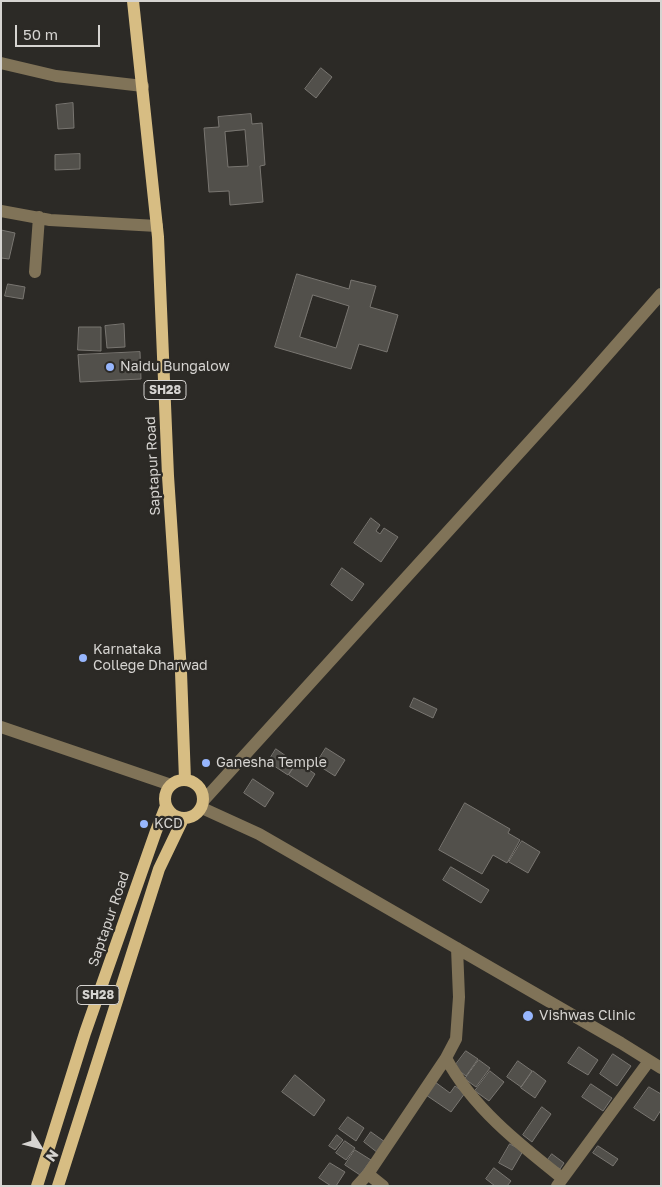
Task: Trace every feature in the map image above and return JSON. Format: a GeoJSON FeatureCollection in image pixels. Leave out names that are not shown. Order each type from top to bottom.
{"type":"FeatureCollection","features":[{"type":"Feature","properties":{"kind":"main road","name":"Saptapur Road"},"geometry":{"type":"LineString","coordinates":[[133,1],[157,226],[168,476],[181,672],[185,780]]}},
{"type":"Feature","properties":{"kind":"main road"},"geometry":{"type":"LineString","coordinates":[[185,780],[199,786],[203,792],[203,804],[197,814],[191,818],[183,819],[176,817],[170,812],[164,798],[166,791],[171,785],[185,780]]}},
{"type":"Feature","properties":{"kind":"main road","name":"Saptapur Road"},"geometry":{"type":"LineString","coordinates":[[37,1186],[85,1033],[166,806]]}},
{"type":"Feature","properties":{"kind":"main road","name":"SH28"},"geometry":{"type":"LineString","coordinates":[[58,1186],[159,869],[183,819]]}},
{"type":"Feature","properties":{"kind":"street"},"geometry":{"type":"LineString","coordinates":[[1,64],[56,76],[143,86]]}},
{"type":"Feature","properties":{"kind":"street"},"geometry":{"type":"LineString","coordinates":[[1,211],[50,220],[157,226]]}},
{"type":"Feature","properties":{"kind":"street"},"geometry":{"type":"LineString","coordinates":[[35,272],[39,218]]}},
{"type":"Feature","properties":{"kind":"street"},"geometry":{"type":"LineString","coordinates":[[661,294],[203,804],[259,834],[457,948],[661,1068]]}},
{"type":"Feature","properties":{"kind":"street"},"geometry":{"type":"LineString","coordinates":[[1,727],[171,785]]}},
{"type":"Feature","properties":{"kind":"street"},"geometry":{"type":"LineString","coordinates":[[357,1186],[368,1174],[446,1058],[456,1039],[459,997],[457,948]]}},
{"type":"Feature","properties":{"kind":"street"},"geometry":{"type":"LineString","coordinates":[[446,1058],[454,1072],[496,1123],[560,1182],[649,1061]]}},
{"type":"Feature","properties":{"kind":"street"},"geometry":{"type":"LineString","coordinates":[[368,1174],[383,1186]]}},
{"type":"Feature","properties":{"kind":"building"},"geometry":{"type":"Polygon","coordinates":[[[321,68],[332,77],[316,98],[305,89],[321,68]]]}},
{"type":"Feature","properties":{"kind":"building"},"geometry":{"type":"Polygon","coordinates":[[[73,103],[74,128],[58,129],[56,105],[73,103]]]}},
{"type":"Feature","properties":{"kind":"building"},"geometry":{"type":"Polygon","coordinates":[[[251,114],[252,124],[262,123],[265,165],[260,166],[263,202],[230,205],[229,191],[209,192],[204,128],[219,127],[218,117],[251,114]],[[245,130],[225,132],[228,167],[248,166],[245,130]]]}},
{"type":"Feature","properties":{"kind":"building"},"geometry":{"type":"Polygon","coordinates":[[[80,154],[80,169],[55,170],[55,155],[80,154]]]}},
{"type":"Feature","properties":{"kind":"building"},"geometry":{"type":"Polygon","coordinates":[[[1,230],[15,233],[9,259],[1,258],[1,230]]]}},
{"type":"Feature","properties":{"kind":"building"},"geometry":{"type":"Polygon","coordinates":[[[297,274],[349,289],[351,280],[376,286],[370,307],[398,315],[387,352],[359,344],[351,369],[275,347],[297,274]],[[313,295],[300,337],[336,348],[349,306],[313,295]]]}},
{"type":"Feature","properties":{"kind":"building"},"geometry":{"type":"Polygon","coordinates":[[[8,284],[25,287],[23,299],[5,296],[8,284]]]}},
{"type":"Feature","properties":{"kind":"building"},"geometry":{"type":"Polygon","coordinates":[[[124,324],[125,347],[107,348],[105,326],[124,324]]]}},
{"type":"Feature","properties":{"kind":"building"},"geometry":{"type":"Polygon","coordinates":[[[79,327],[101,327],[101,351],[78,350],[79,327]]]}},
{"type":"Feature","properties":{"kind":"building","name":"Naidu Bungalow"},"geometry":{"type":"Polygon","coordinates":[[[140,352],[141,379],[80,382],[78,355],[140,352]]]}},
{"type":"Feature","properties":{"kind":"building"},"geometry":{"type":"Polygon","coordinates":[[[371,518],[380,525],[376,531],[380,534],[384,528],[398,537],[381,562],[354,543],[371,518]]]}},
{"type":"Feature","properties":{"kind":"building"},"geometry":{"type":"Polygon","coordinates":[[[342,568],[364,584],[352,601],[331,585],[342,568]]]}},
{"type":"Feature","properties":{"kind":"building"},"geometry":{"type":"Polygon","coordinates":[[[414,698],[437,709],[433,718],[410,707],[414,698]]]}},
{"type":"Feature","properties":{"kind":"building"},"geometry":{"type":"Polygon","coordinates":[[[326,748],[345,760],[335,776],[316,764],[326,748]]]}},
{"type":"Feature","properties":{"kind":"building"},"geometry":{"type":"Polygon","coordinates":[[[276,749],[296,763],[288,775],[268,762],[276,749]]]}},
{"type":"Feature","properties":{"kind":"building"},"geometry":{"type":"Polygon","coordinates":[[[298,762],[315,774],[307,787],[289,775],[298,762]]]}},
{"type":"Feature","properties":{"kind":"building"},"geometry":{"type":"Polygon","coordinates":[[[253,779],[274,793],[265,807],[244,793],[253,779]]]}},
{"type":"Feature","properties":{"kind":"building"},"geometry":{"type":"Polygon","coordinates":[[[465,803],[510,829],[508,833],[520,840],[507,863],[493,855],[482,874],[439,850],[465,803]]]}},
{"type":"Feature","properties":{"kind":"building"},"geometry":{"type":"Polygon","coordinates":[[[522,841],[540,852],[528,873],[509,862],[522,841]]]}},
{"type":"Feature","properties":{"kind":"building"},"geometry":{"type":"Polygon","coordinates":[[[451,867],[489,890],[481,903],[443,880],[451,867]]]}},
{"type":"Feature","properties":{"kind":"building"},"geometry":{"type":"Polygon","coordinates":[[[579,1047],[598,1060],[588,1075],[568,1063],[579,1047]]]}},
{"type":"Feature","properties":{"kind":"building"},"geometry":{"type":"Polygon","coordinates":[[[466,1051],[478,1059],[466,1076],[454,1067],[466,1051]]]}},
{"type":"Feature","properties":{"kind":"building"},"geometry":{"type":"Polygon","coordinates":[[[613,1054],[631,1066],[617,1086],[600,1074],[613,1054]]]}},
{"type":"Feature","properties":{"kind":"building"},"geometry":{"type":"Polygon","coordinates":[[[479,1060],[490,1068],[476,1087],[465,1079],[479,1060]]]}},
{"type":"Feature","properties":{"kind":"building"},"geometry":{"type":"Polygon","coordinates":[[[518,1061],[532,1071],[521,1087],[507,1077],[518,1061]]]}},
{"type":"Feature","properties":{"kind":"building"},"geometry":{"type":"Polygon","coordinates":[[[490,1071],[504,1082],[489,1101],[475,1091],[490,1071]]]}},
{"type":"Feature","properties":{"kind":"building"},"geometry":{"type":"Polygon","coordinates":[[[533,1071],[546,1081],[535,1098],[521,1088],[533,1071]]]}},
{"type":"Feature","properties":{"kind":"building"},"geometry":{"type":"Polygon","coordinates":[[[295,1075],[325,1100],[314,1116],[282,1092],[295,1075]]]}},
{"type":"Feature","properties":{"kind":"building"},"geometry":{"type":"Polygon","coordinates":[[[435,1082],[450,1093],[455,1086],[465,1093],[451,1112],[426,1095],[435,1082]]]}},
{"type":"Feature","properties":{"kind":"building"},"geometry":{"type":"Polygon","coordinates":[[[591,1084],[612,1098],[603,1111],[582,1097],[591,1084]]]}},
{"type":"Feature","properties":{"kind":"building"},"geometry":{"type":"Polygon","coordinates":[[[649,1087],[661,1094],[661,1110],[654,1121],[634,1108],[649,1087]]]}},
{"type":"Feature","properties":{"kind":"building"},"geometry":{"type":"Polygon","coordinates":[[[542,1107],[551,1114],[532,1142],[523,1135],[542,1107]]]}},
{"type":"Feature","properties":{"kind":"building"},"geometry":{"type":"Polygon","coordinates":[[[348,1117],[364,1128],[356,1141],[339,1129],[348,1117]]]}},
{"type":"Feature","properties":{"kind":"building"},"geometry":{"type":"Polygon","coordinates":[[[371,1132],[385,1142],[378,1153],[364,1142],[371,1132]]]}},
{"type":"Feature","properties":{"kind":"building"},"geometry":{"type":"Polygon","coordinates":[[[337,1135],[343,1140],[335,1150],[329,1146],[337,1135]]]}},
{"type":"Feature","properties":{"kind":"building"},"geometry":{"type":"Polygon","coordinates":[[[345,1141],[355,1148],[346,1160],[336,1153],[345,1141]]]}},
{"type":"Feature","properties":{"kind":"building"},"geometry":{"type":"Polygon","coordinates":[[[510,1144],[523,1151],[512,1170],[499,1163],[510,1144]]]}},
{"type":"Feature","properties":{"kind":"building"},"geometry":{"type":"Polygon","coordinates":[[[598,1146],[618,1159],[613,1166],[593,1153],[598,1146]]]}},
{"type":"Feature","properties":{"kind":"building"},"geometry":{"type":"Polygon","coordinates":[[[355,1150],[371,1160],[360,1175],[345,1165],[355,1150]]]}},
{"type":"Feature","properties":{"kind":"building"},"geometry":{"type":"Polygon","coordinates":[[[552,1154],[564,1163],[560,1169],[547,1161],[552,1154]]]}},
{"type":"Feature","properties":{"kind":"building"},"geometry":{"type":"Polygon","coordinates":[[[330,1163],[345,1172],[336,1186],[331,1186],[319,1178],[330,1163]]]}},
{"type":"Feature","properties":{"kind":"building"},"geometry":{"type":"Polygon","coordinates":[[[494,1168],[511,1181],[507,1186],[495,1186],[486,1179],[494,1168]]]}},
{"type":"Feature","properties":{"kind":"place","name":"Naidu Bungalow"},"geometry":{"type":"Point","coordinates":[110,367]}},
{"type":"Feature","properties":{"kind":"place","name":"Karnataka College Dharwad"},"geometry":{"type":"Point","coordinates":[83,658]}},
{"type":"Feature","properties":{"kind":"place","name":"Ganesha Temple"},"geometry":{"type":"Point","coordinates":[206,763]}},
{"type":"Feature","properties":{"kind":"place","name":"KCD"},"geometry":{"type":"Point","coordinates":[144,824]}},
{"type":"Feature","properties":{"kind":"place","name":"Vishwas Clinic"},"geometry":{"type":"Point","coordinates":[528,1016]}}]}
